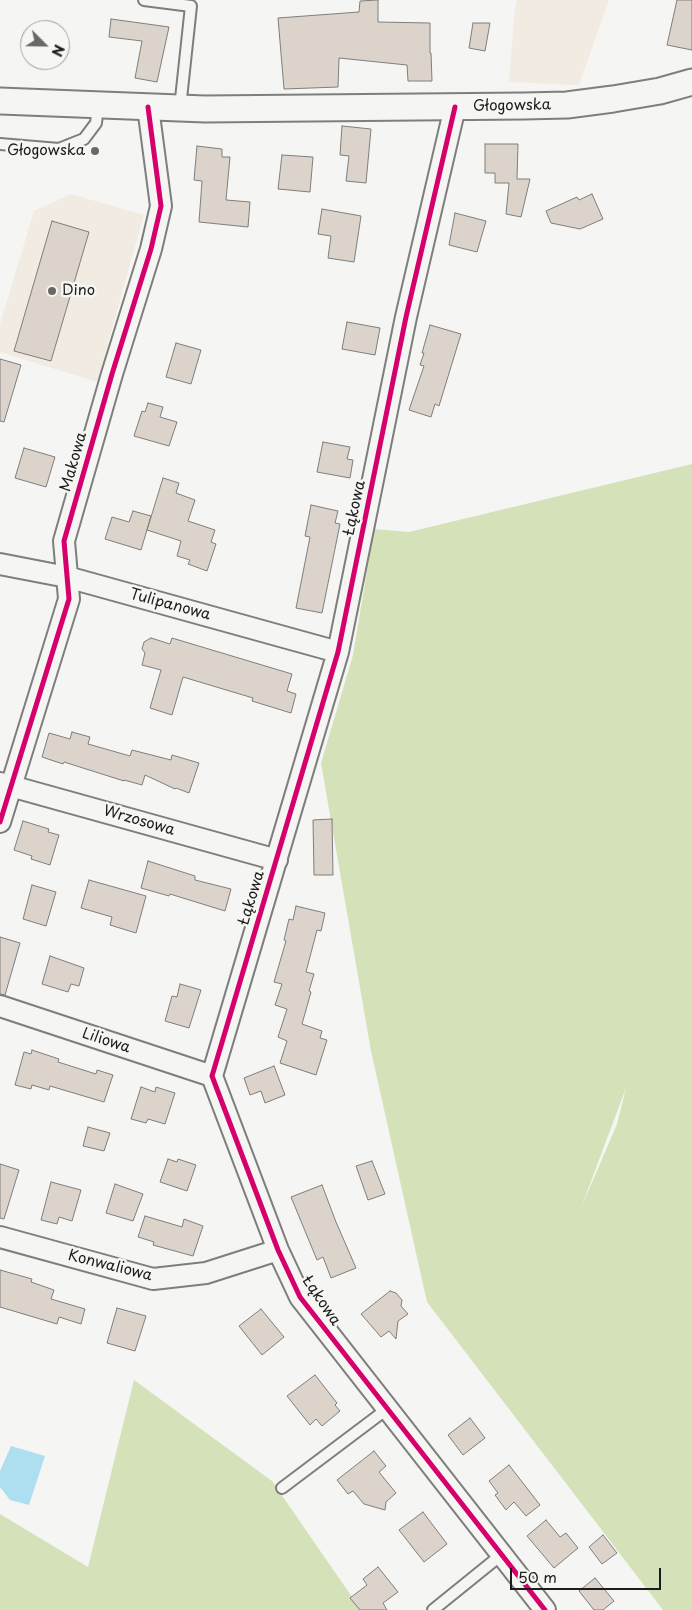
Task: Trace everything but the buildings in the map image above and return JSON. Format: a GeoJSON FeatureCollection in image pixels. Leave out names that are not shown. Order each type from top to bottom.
{"type":"FeatureCollection","features":[{"type":"Feature","properties":{"kind":"street","name":"Głogowska"},"geometry":{"type":"LineString","coordinates":[[0,101],[180,108],[568,105],[660,91],[692,82]]}},
{"type":"Feature","properties":{"kind":"street","name":"Makowa"},"geometry":{"type":"LineString","coordinates":[[0,822],[5,785],[69,600],[64,541],[112,374],[151,249],[161,206],[154,141],[148,107]]}},
{"type":"Feature","properties":{"kind":"street","name":"Łąkowa"},"geometry":{"type":"LineString","coordinates":[[455,107],[406,317],[338,652],[212,1076],[278,1250],[300,1297],[500,1555],[545,1610]]}},
{"type":"Feature","properties":{"kind":"street","name":"Tulipanowa"},"geometry":{"type":"LineString","coordinates":[[0,564],[67,577],[338,652]]}},
{"type":"Feature","properties":{"kind":"street","name":"Wrzosowa"},"geometry":{"type":"LineString","coordinates":[[5,785],[277,860]]}},
{"type":"Feature","properties":{"kind":"street","name":"Liliowa"},"geometry":{"type":"LineString","coordinates":[[0,1006],[212,1076]]}},
{"type":"Feature","properties":{"kind":"street","name":"Konwaliowa"},"geometry":{"type":"LineString","coordinates":[[0,1237],[153,1279],[206,1273],[278,1250]]}},
{"type":"Feature","properties":{"kind":"lane"},"geometry":{"type":"LineString","coordinates":[[144,0],[191,6],[180,108]]}},
{"type":"Feature","properties":{"kind":"lane"},"geometry":{"type":"LineString","coordinates":[[0,144],[59,149],[84,139],[96,123],[98,105]]}},
{"type":"Feature","properties":{"kind":"lane"},"geometry":{"type":"LineString","coordinates":[[282,1488],[387,1409]]}},
{"type":"Feature","properties":{"kind":"lane"},"geometry":{"type":"LineString","coordinates":[[433,1610],[500,1555]]}},
{"type":"Feature","properties":{"kind":"shaded area"},"geometry":{"type":"Polygon","coordinates":[[[517,0],[609,0],[579,85],[509,82],[517,0]]]}},
{"type":"Feature","properties":{"kind":"shaded area"},"geometry":{"type":"Polygon","coordinates":[[[71,194],[144,215],[97,382],[0,352],[0,324],[34,211],[71,194]]]}},
{"type":"Feature","properties":{"kind":"green space"},"geometry":{"type":"Polygon","coordinates":[[[692,464],[692,1610],[663,1610],[427,1302],[371,1051],[321,763],[353,655],[374,529],[409,532],[692,464]],[[626,1088],[581,1208],[617,1124],[626,1088]]]}},
{"type":"Feature","properties":{"kind":"green space"},"geometry":{"type":"Polygon","coordinates":[[[134,1380],[272,1481],[361,1610],[0,1610],[0,1514],[88,1567],[134,1380]]]}},
{"type":"Feature","properties":{"kind":"water"},"geometry":{"type":"Polygon","coordinates":[[[11,1446],[45,1456],[29,1505],[10,1500],[0,1487],[0,1471],[11,1446]]]}},
{"type":"Feature","properties":{"kind":"cycle path"},"geometry":{"type":"LineString","coordinates":[[0,822],[69,599],[64,541],[112,374],[151,249],[161,206],[148,107]]}},
{"type":"Feature","properties":{"kind":"cycle path"},"geometry":{"type":"LineString","coordinates":[[455,107],[406,317],[338,652],[212,1076],[278,1250],[300,1297],[545,1610]]}},
{"type":"Feature","properties":{"kind":"place","name":"Głogowska"},"geometry":{"type":"Point","coordinates":[95,151]}},
{"type":"Feature","properties":{"kind":"place","name":"Dino"},"geometry":{"type":"Point","coordinates":[52,291]}}]}
